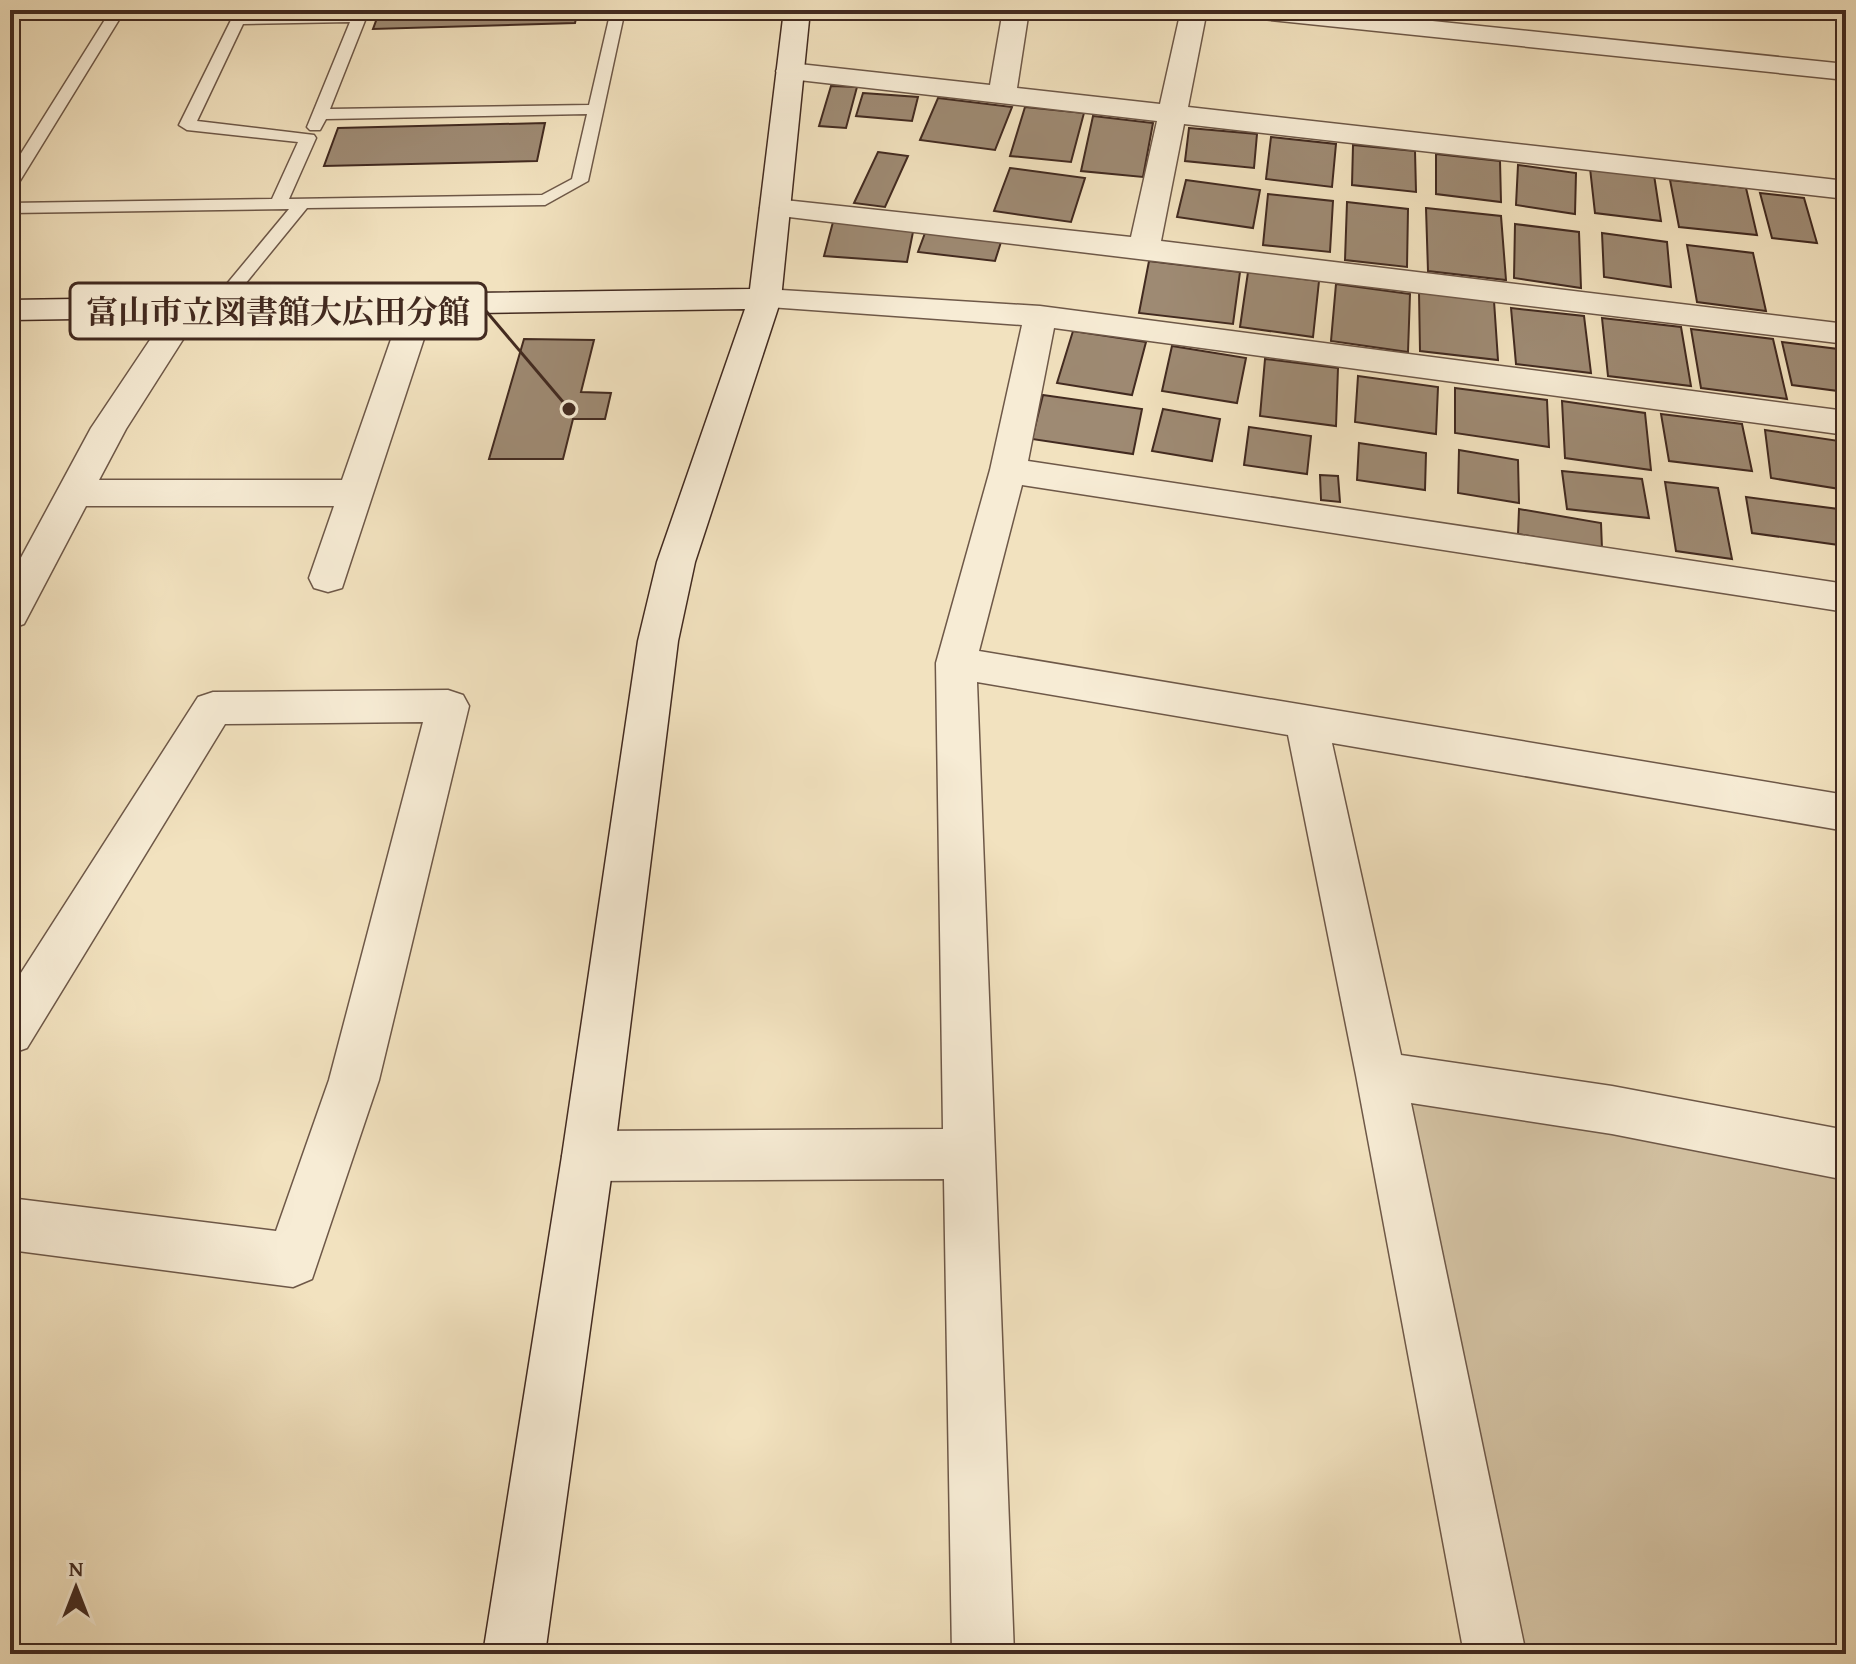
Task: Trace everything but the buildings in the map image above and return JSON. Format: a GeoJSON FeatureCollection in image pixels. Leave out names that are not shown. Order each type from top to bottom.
{"type":"FeatureCollection","features":[{"type":"Feature","properties":{"kind":"street"},"geometry":{"type":"LineString","coordinates":[[514,1654],[588,1156],[658,641],[676,562],[765,299],[797,10]]}},
{"type":"Feature","properties":{"kind":"street"},"geometry":{"type":"LineString","coordinates":[[1002,93],[1016,10]]}},
{"type":"Feature","properties":{"kind":"street"},"geometry":{"type":"LineString","coordinates":[[1144,248],[1194,10]]}},
{"type":"Feature","properties":{"kind":"street"},"geometry":{"type":"LineString","coordinates":[[1252,10],[1846,72]]}},
{"type":"Feature","properties":{"kind":"street"},"geometry":{"type":"LineString","coordinates":[[790,71],[1846,190]]}},
{"type":"Feature","properties":{"kind":"street"},"geometry":{"type":"LineString","coordinates":[[775,208],[1144,248],[1846,334]]}},
{"type":"Feature","properties":{"kind":"street"},"geometry":{"type":"LineString","coordinates":[[10,310],[765,299],[1040,316],[1846,423]]}},
{"type":"Feature","properties":{"kind":"street"},"geometry":{"type":"LineString","coordinates":[[328,578],[420,302]]}},
{"type":"Feature","properties":{"kind":"street"},"geometry":{"type":"LineString","coordinates":[[10,614],[109,428],[202,307]]}},
{"type":"Feature","properties":{"kind":"street"},"geometry":{"type":"LineString","coordinates":[[983,1654],[956,663],[1008,470],[1040,316]]}},
{"type":"Feature","properties":{"kind":"street"},"geometry":{"type":"LineString","coordinates":[[1008,470],[1846,598]]}},
{"type":"Feature","properties":{"kind":"street"},"geometry":{"type":"LineString","coordinates":[[77,493],[355,493]]}},
{"type":"Feature","properties":{"kind":"street"},"geometry":{"type":"LineString","coordinates":[[956,663],[1846,813]]}},
{"type":"Feature","properties":{"kind":"street"},"geometry":{"type":"LineString","coordinates":[[10,1032],[213,708],[448,706],[354,1080],[293,1260],[10,1224]]}},
{"type":"Feature","properties":{"kind":"street"},"geometry":{"type":"LineString","coordinates":[[1307,724],[1381,1075],[1495,1654]]}},
{"type":"Feature","properties":{"kind":"street"},"geometry":{"type":"LineString","coordinates":[[1381,1075],[1612,1110],[1846,1155]]}},
{"type":"Feature","properties":{"kind":"street"},"geometry":{"type":"LineString","coordinates":[[588,1156],[970,1154]]}},
{"type":"Feature","properties":{"kind":"lane"},"geometry":{"type":"LineString","coordinates":[[10,184],[118,10]]}},
{"type":"Feature","properties":{"kind":"lane"},"geometry":{"type":"LineString","coordinates":[[10,208],[545,200],[580,181],[618,10]]}},
{"type":"Feature","properties":{"kind":"lane"},"geometry":{"type":"LineString","coordinates":[[278,204],[322,114],[359,18],[241,15],[187,125],[308,138]]}},
{"type":"Feature","properties":{"kind":"lane"},"geometry":{"type":"LineString","coordinates":[[322,114],[596,109]]}},
{"type":"Feature","properties":{"kind":"lane"},"geometry":{"type":"LineString","coordinates":[[202,307],[302,204]]}},
{"type":"Feature","properties":{"kind":"shaded area"},"geometry":{"type":"Polygon","coordinates":[[[1400,1098],[1636,1135],[1846,1179],[1846,1654],[1515,1654],[1400,1098]]]}},
{"type":"Feature","properties":{"kind":"place","name":"富山市立図書館大広田分館"},"geometry":{"type":"Point","coordinates":[569,409]}}]}
